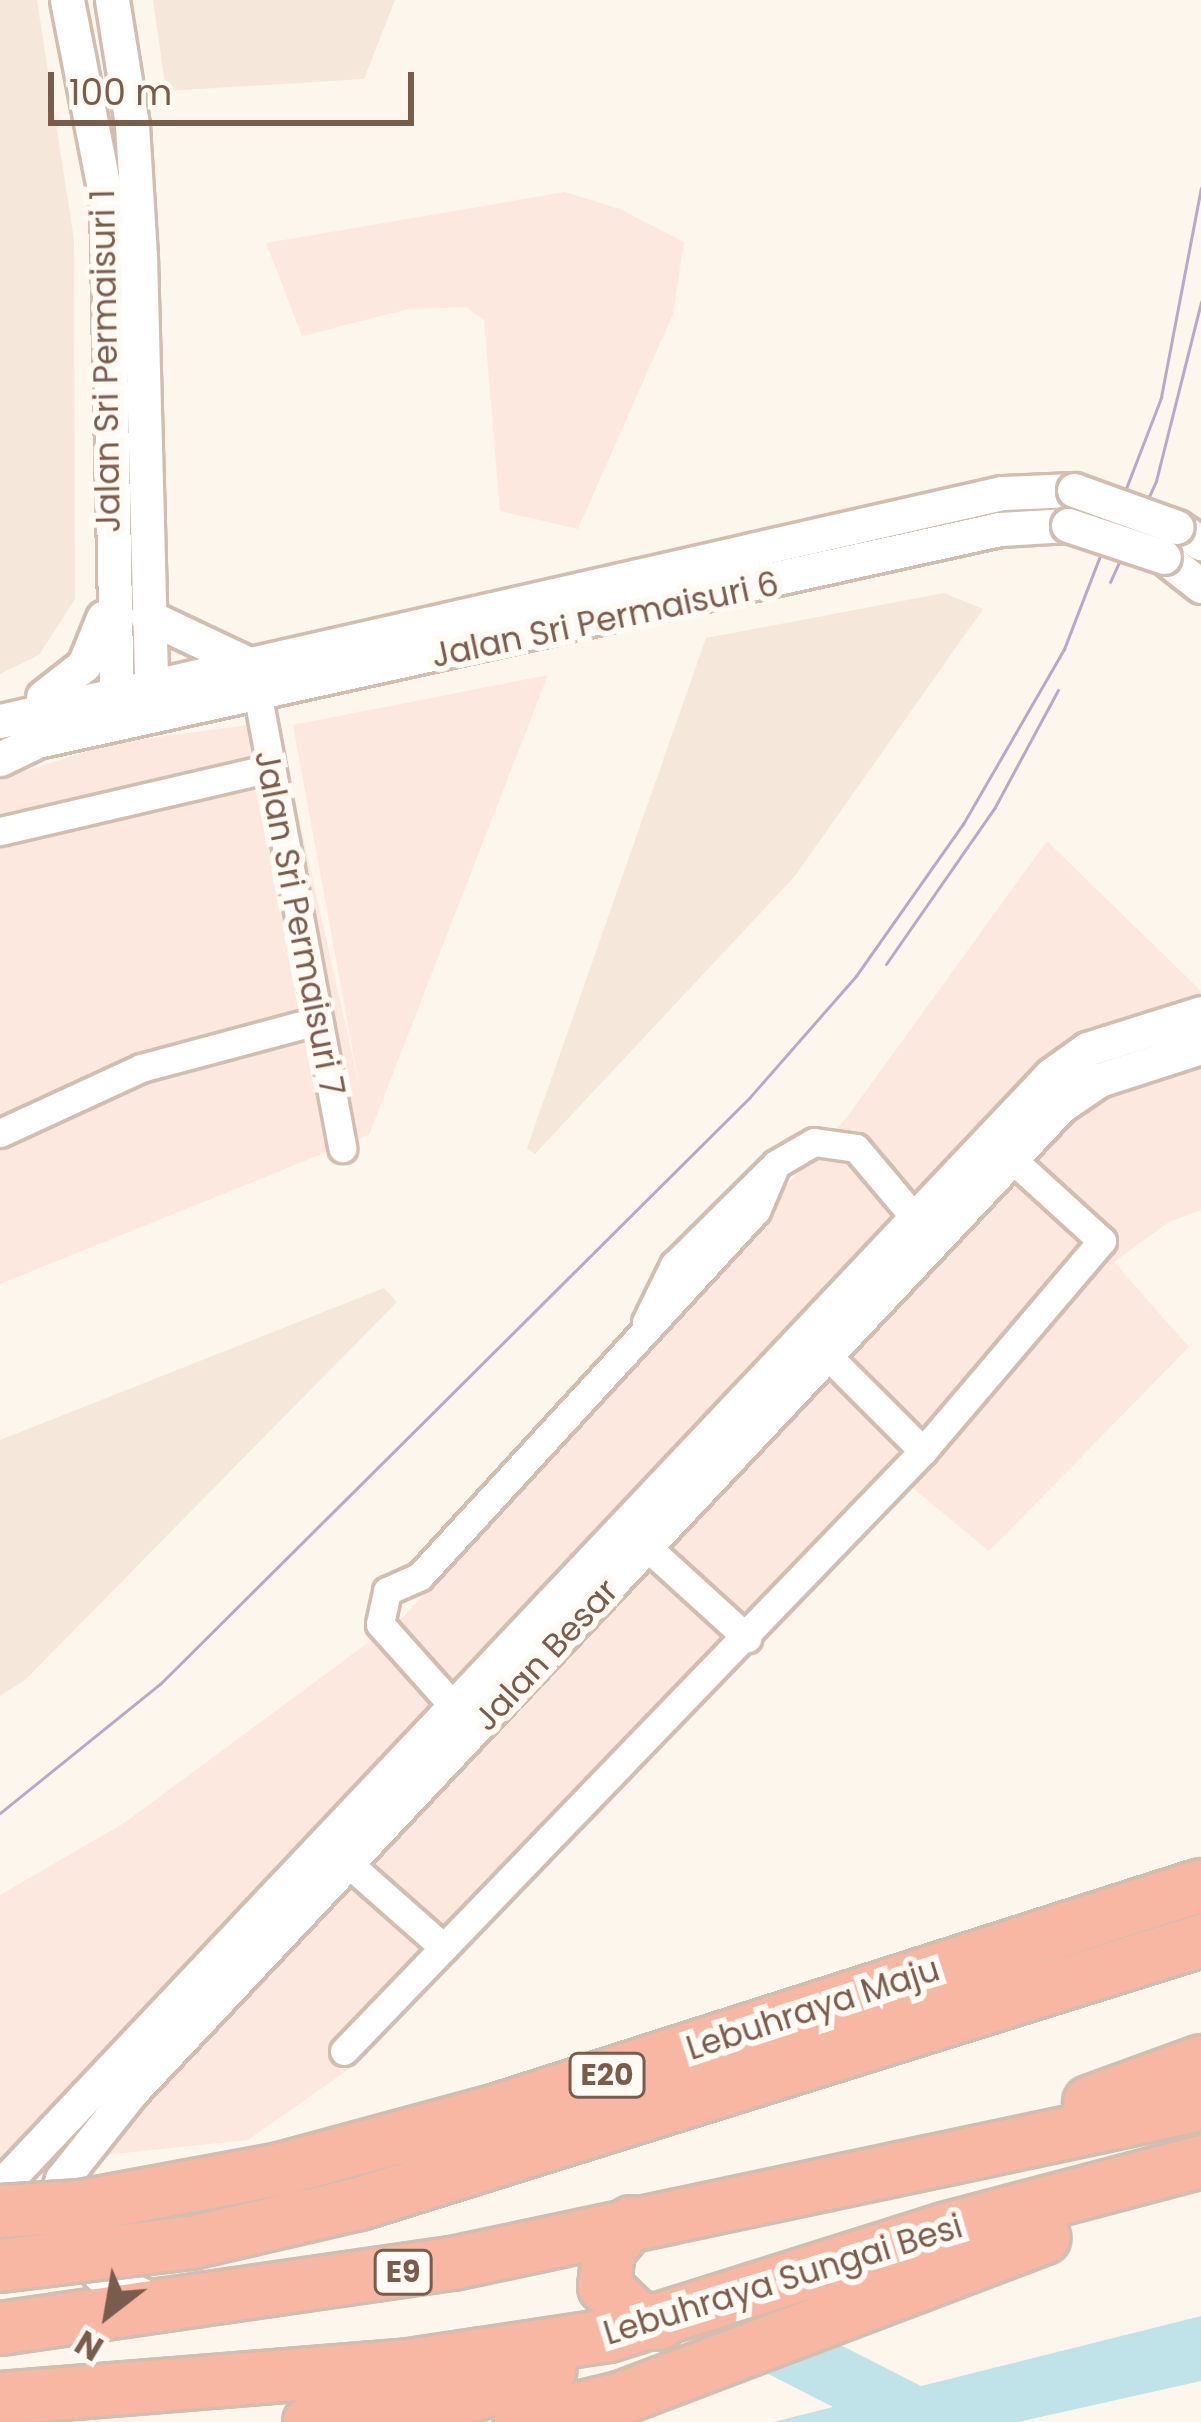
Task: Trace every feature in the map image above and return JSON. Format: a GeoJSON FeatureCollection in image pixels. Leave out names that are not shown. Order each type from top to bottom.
{"type":"FeatureCollection","features":[{"type":"Feature","properties":{"kind":"highway","name":"Lebuhraya Maju"},"geometry":{"type":"LineString","coordinates":[[0,2212],[80,2206],[280,2169],[494,2111],[1201,1885]]}},
{"type":"Feature","properties":{"kind":"highway","name":"Lebuhraya Maju"},"geometry":{"type":"LineString","coordinates":[[0,2265],[191,2242],[359,2203],[1201,1940]]}},
{"type":"Feature","properties":{"kind":"highway"},"geometry":{"type":"LineString","coordinates":[[960,2154],[1201,2061]]}},
{"type":"Feature","properties":{"kind":"highway","name":"E9"},"geometry":{"type":"LineString","coordinates":[[0,2328],[172,2309],[452,2263],[1201,2104]]}},
{"type":"Feature","properties":{"kind":"highway","name":"Lebuhraya Sungai Besi"},"geometry":{"type":"LineString","coordinates":[[0,2398],[409,2365],[608,2336],[944,2229],[1201,2161]]}},
{"type":"Feature","properties":{"kind":"highway"},"geometry":{"type":"LineString","coordinates":[[519,2422],[639,2391],[991,2252],[1201,2198]]}},
{"type":"Feature","properties":{"kind":"highway"},"geometry":{"type":"LineString","coordinates":[[631,2222],[608,2249],[604,2285],[634,2314],[659,2323]]}},
{"type":"Feature","properties":{"kind":"highway"},"geometry":{"type":"LineString","coordinates":[[309,2422],[429,2409],[532,2380],[608,2336]]}},
{"type":"Feature","properties":{"kind":"street","name":"Jalan Sri Permaisuri 1"},"geometry":{"type":"LineString","coordinates":[[67,0],[107,204],[109,595],[133,686],[154,717]]}},
{"type":"Feature","properties":{"kind":"street","name":"Jalan Sri Permaisuri 1"},"geometry":{"type":"LineString","coordinates":[[112,0],[132,124],[140,256],[147,616],[133,686],[118,725]]}},
{"type":"Feature","properties":{"kind":"street","name":"Jalan Sri Permaisuri 6"},"geometry":{"type":"LineString","coordinates":[[11,716],[1002,493],[1074,490],[1181,542],[1201,586]]}},
{"type":"Feature","properties":{"kind":"street","name":"Jalan Sri Permaisuri 6"},"geometry":{"type":"LineString","coordinates":[[0,759],[37,742],[258,697],[1000,529],[1068,525],[1181,542]]}},
{"type":"Feature","properties":{"kind":"street"},"geometry":{"type":"LineString","coordinates":[[11,716],[84,665],[109,595]]}},
{"type":"Feature","properties":{"kind":"street"},"geometry":{"type":"LineString","coordinates":[[147,616],[214,654],[248,662]]}},
{"type":"Feature","properties":{"kind":"street","name":"Jalan Sri Permaisuri 7"},"geometry":{"type":"LineString","coordinates":[[258,697],[342,1148]]}},
{"type":"Feature","properties":{"kind":"street"},"geometry":{"type":"LineString","coordinates":[[0,831],[270,768]]}},
{"type":"Feature","properties":{"kind":"street","name":"Jalan Besar"},"geometry":{"type":"LineString","coordinates":[[172,2309],[100,2275],[62,2234],[55,2203],[62,2179],[206,1992],[456,1709],[914,1218],[1069,1062],[1201,1013]]}},
{"type":"Feature","properties":{"kind":"street"},"geometry":{"type":"LineString","coordinates":[[0,1132],[142,1068],[317,1021]]}},
{"type":"Feature","properties":{"kind":"street","name":"Jalan Besar"},"geometry":{"type":"LineString","coordinates":[[0,2187],[350,1864],[824,1352],[1060,1106],[1099,1080],[1201,1047]]}},
{"type":"Feature","properties":{"kind":"street"},"geometry":{"type":"LineString","coordinates":[[456,1709],[380,1624],[387,1592],[420,1576],[756,1211],[776,1164],[814,1142],[856,1148],[914,1218]]}},
{"type":"Feature","properties":{"kind":"street"},"geometry":{"type":"LineString","coordinates":[[344,2051],[923,1451],[1102,1241],[1013,1160]]}},
{"type":"Feature","properties":{"kind":"street"},"geometry":{"type":"LineString","coordinates":[[824,1352],[923,1451]]}},
{"type":"Feature","properties":{"kind":"street"},"geometry":{"type":"LineString","coordinates":[[646,1546],[747,1638]]}},
{"type":"Feature","properties":{"kind":"street"},"geometry":{"type":"LineString","coordinates":[[350,1864],[444,1948]]}},
{"type":"Feature","properties":{"kind":"shaded area"},"geometry":{"type":"Polygon","coordinates":[[[0,0],[37,0],[74,240],[75,599],[39,655],[0,674],[0,0]]]}},
{"type":"Feature","properties":{"kind":"shaded area"},"geometry":{"type":"Polygon","coordinates":[[[153,0],[395,0],[364,79],[166,91],[153,0]]]}},
{"type":"Feature","properties":{"kind":"shaded area"},"geometry":{"type":"Polygon","coordinates":[[[565,192],[620,209],[684,242],[673,314],[578,529],[500,511],[484,320],[466,307],[409,309],[302,336],[266,243],[565,192]]]}},
{"type":"Feature","properties":{"kind":"shaded area"},"geometry":{"type":"Polygon","coordinates":[[[944,593],[983,609],[795,876],[535,1154],[527,1148],[706,638],[944,593]]]}},
{"type":"Feature","properties":{"kind":"shaded area"},"geometry":{"type":"Polygon","coordinates":[[[548,675],[369,1135],[0,1284],[0,779],[113,743],[277,721],[359,1085],[293,725],[548,675]]]}},
{"type":"Feature","properties":{"kind":"shaded area"},"geometry":{"type":"Polygon","coordinates":[[[1047,841],[1201,991],[1201,1210],[1169,1222],[1114,1262],[1189,1347],[989,1551],[908,1484],[352,2067],[248,2140],[0,2166],[0,1895],[124,1823],[404,1616],[847,1117],[1047,841]]]}},
{"type":"Feature","properties":{"kind":"shaded area"},"geometry":{"type":"Polygon","coordinates":[[[384,1288],[397,1302],[25,1680],[0,1696],[0,1440],[384,1288]]]}},
{"type":"Feature","properties":{"kind":"water"},"geometry":{"type":"Polygon","coordinates":[[[1201,2316],[1201,2381],[1018,2422],[773,2422],[833,2407],[749,2364],[815,2332],[921,2386],[1201,2316]]]}},
{"type":"Feature","properties":{"kind":"tram line"},"geometry":{"type":"LineString","coordinates":[[0,1813],[160,1684],[750,1097],[856,976],[963,824],[1064,649],[1161,397],[1201,188]]}},
{"type":"Feature","properties":{"kind":"tram line"},"geometry":{"type":"LineString","coordinates":[[1110,582],[1156,481],[1201,302]]}},
{"type":"Feature","properties":{"kind":"tram line"},"geometry":{"type":"LineString","coordinates":[[886,964],[995,807],[1058,690]]}}]}
